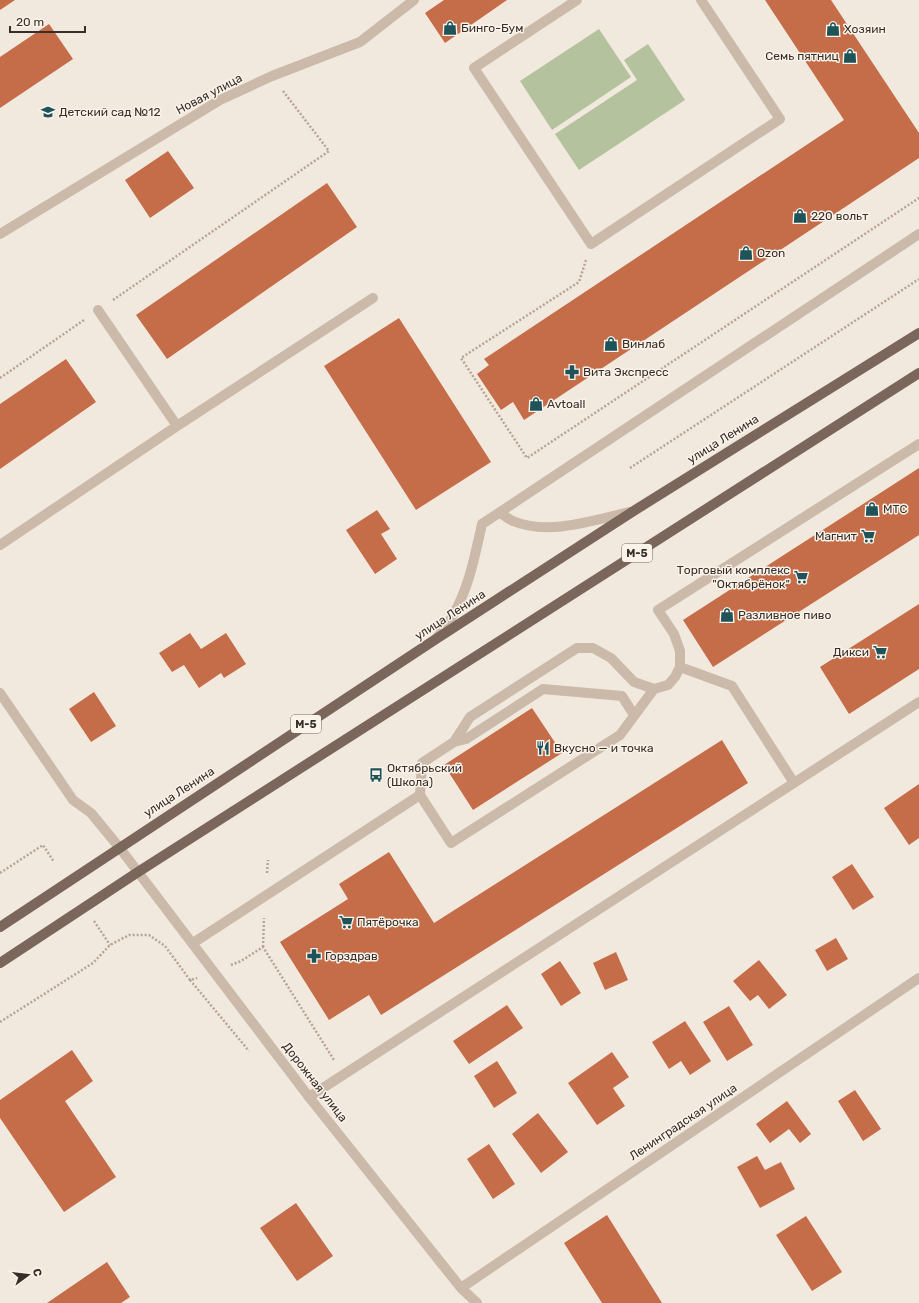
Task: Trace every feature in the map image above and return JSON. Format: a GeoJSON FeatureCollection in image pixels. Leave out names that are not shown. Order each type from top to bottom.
{"type":"FeatureCollection","features":[{"type":"Feature","properties":{"kind":"main road","name":"улица Ленина"},"geometry":{"type":"LineString","coordinates":[[0,927],[119,847],[632,512],[919,333]]}},
{"type":"Feature","properties":{"kind":"main road","name":"М-5"},"geometry":{"type":"LineString","coordinates":[[0,963],[138,872],[919,373]]}},
{"type":"Feature","properties":{"kind":"street","name":"Новая улица"},"geometry":{"type":"LineString","coordinates":[[0,234],[220,100],[272,76],[360,42],[414,0]]}},
{"type":"Feature","properties":{"kind":"street"},"geometry":{"type":"LineString","coordinates":[[577,0],[474,68],[591,244],[780,119],[701,0]]}},
{"type":"Feature","properties":{"kind":"street"},"geometry":{"type":"LineString","coordinates":[[436,639],[453,616],[464,593],[482,524],[919,234]]}},
{"type":"Feature","properties":{"kind":"street"},"geometry":{"type":"LineString","coordinates":[[0,545],[177,426],[373,298]]}},
{"type":"Feature","properties":{"kind":"street"},"geometry":{"type":"LineString","coordinates":[[98,310],[177,426]]}},
{"type":"Feature","properties":{"kind":"street"},"geometry":{"type":"LineString","coordinates":[[454,742],[470,717],[577,648],[593,648],[611,658],[634,682],[654,689],[668,685],[675,677],[680,667],[680,651],[674,634],[658,610],[919,444]]}},
{"type":"Feature","properties":{"kind":"street"},"geometry":{"type":"LineString","coordinates":[[500,513],[513,521],[538,527],[573,525],[632,512]]}},
{"type":"Feature","properties":{"kind":"street"},"geometry":{"type":"LineString","coordinates":[[680,667],[732,686],[794,783]]}},
{"type":"Feature","properties":{"kind":"street"},"geometry":{"type":"LineString","coordinates":[[634,716],[622,696],[543,690],[466,739],[454,742],[422,763],[420,796],[451,843],[620,735],[654,689]]}},
{"type":"Feature","properties":{"kind":"street","name":"Дорожная улица"},"geometry":{"type":"LineString","coordinates":[[0,693],[73,800],[91,813],[119,847],[309,1097],[461,1288],[477,1303]]}},
{"type":"Feature","properties":{"kind":"street"},"geometry":{"type":"LineString","coordinates":[[309,1097],[919,702]]}},
{"type":"Feature","properties":{"kind":"street"},"geometry":{"type":"LineString","coordinates":[[193,943],[420,796]]}},
{"type":"Feature","properties":{"kind":"street","name":"Ленинградская улица"},"geometry":{"type":"LineString","coordinates":[[461,1288],[919,978]]}},
{"type":"Feature","properties":{"kind":"path"},"geometry":{"type":"LineString","coordinates":[[0,378],[329,151],[272,76]]}},
{"type":"Feature","properties":{"kind":"path"},"geometry":{"type":"LineString","coordinates":[[591,244],[579,282],[461,358],[527,458],[919,198]]}},
{"type":"Feature","properties":{"kind":"path"},"geometry":{"type":"LineString","coordinates":[[630,468],[919,279]]}},
{"type":"Feature","properties":{"kind":"path"},"geometry":{"type":"LineString","coordinates":[[0,873],[43,845],[54,862]]}},
{"type":"Feature","properties":{"kind":"path"},"geometry":{"type":"LineString","coordinates":[[92,919],[110,945]]}},
{"type":"Feature","properties":{"kind":"path"},"geometry":{"type":"LineString","coordinates":[[0,1022],[93,963],[110,945],[129,935],[149,935],[165,946],[190,980],[241,961],[263,947],[343,1074]]}},
{"type":"Feature","properties":{"kind":"green space"},"geometry":{"type":"Polygon","coordinates":[[[599,29],[631,77],[552,130],[520,81],[599,29]]]}},
{"type":"Feature","properties":{"kind":"green space"},"geometry":{"type":"Polygon","coordinates":[[[648,44],[685,100],[579,170],[555,134],[637,80],[624,60],[648,44]]]}},
{"type":"Feature","properties":{"kind":"building"},"geometry":{"type":"Polygon","coordinates":[[[0,0],[15,0],[0,10],[0,0]]]}},
{"type":"Feature","properties":{"kind":"building","name":"Бинго-Бум"},"geometry":{"type":"Polygon","coordinates":[[[444,0],[507,0],[445,43],[425,13],[444,0]]]}},
{"type":"Feature","properties":{"kind":"building"},"geometry":{"type":"Polygon","coordinates":[[[765,0],[831,0],[919,133],[919,158],[524,420],[513,402],[501,410],[477,374],[489,365],[484,359],[844,120],[765,0]]]}},
{"type":"Feature","properties":{"kind":"building"},"geometry":{"type":"Polygon","coordinates":[[[49,24],[73,59],[0,108],[0,57],[49,24]]]}},
{"type":"Feature","properties":{"kind":"building"},"geometry":{"type":"Polygon","coordinates":[[[168,151],[194,188],[150,218],[125,180],[168,151]]]}},
{"type":"Feature","properties":{"kind":"building"},"geometry":{"type":"Polygon","coordinates":[[[327,183],[357,227],[167,359],[136,315],[327,183]]]}},
{"type":"Feature","properties":{"kind":"building"},"geometry":{"type":"Polygon","coordinates":[[[399,318],[491,462],[416,510],[324,366],[399,318]]]}},
{"type":"Feature","properties":{"kind":"building"},"geometry":{"type":"Polygon","coordinates":[[[66,359],[96,402],[0,469],[0,404],[66,359]]]}},
{"type":"Feature","properties":{"kind":"building","name":"Торговый комплекс \"Октябрёнок\""},"geometry":{"type":"Polygon","coordinates":[[[919,468],[919,535],[713,667],[683,620],[919,468]]]}},
{"type":"Feature","properties":{"kind":"building"},"geometry":{"type":"Polygon","coordinates":[[[377,510],[390,529],[381,534],[397,559],[375,574],[346,530],[377,510]]]}},
{"type":"Feature","properties":{"kind":"building"},"geometry":{"type":"Polygon","coordinates":[[[919,604],[919,669],[849,714],[820,667],[919,604]]]}},
{"type":"Feature","properties":{"kind":"building"},"geometry":{"type":"Polygon","coordinates":[[[190,633],[201,649],[226,633],[246,664],[224,678],[221,673],[199,688],[184,665],[172,672],[159,653],[190,633]]]}},
{"type":"Feature","properties":{"kind":"building"},"geometry":{"type":"Polygon","coordinates":[[[94,692],[116,726],[91,742],[69,709],[94,692]]]}},
{"type":"Feature","properties":{"kind":"building"},"geometry":{"type":"Polygon","coordinates":[[[532,708],[562,753],[473,810],[444,765],[532,708]]]}},
{"type":"Feature","properties":{"kind":"building"},"geometry":{"type":"Polygon","coordinates":[[[722,740],[748,783],[381,1015],[369,995],[329,1020],[280,942],[348,899],[339,884],[389,852],[434,923],[722,740]]]}},
{"type":"Feature","properties":{"kind":"building"},"geometry":{"type":"Polygon","coordinates":[[[919,784],[919,838],[909,845],[884,808],[919,784]]]}},
{"type":"Feature","properties":{"kind":"building"},"geometry":{"type":"Polygon","coordinates":[[[852,864],[874,897],[853,910],[832,877],[852,864]]]}},
{"type":"Feature","properties":{"kind":"building"},"geometry":{"type":"Polygon","coordinates":[[[836,938],[848,959],[827,971],[815,950],[836,938]]]}},
{"type":"Feature","properties":{"kind":"building"},"geometry":{"type":"Polygon","coordinates":[[[616,952],[628,980],[605,990],[593,963],[616,952]]]}},
{"type":"Feature","properties":{"kind":"building"},"geometry":{"type":"Polygon","coordinates":[[[759,960],[787,995],[769,1009],[758,995],[750,1001],[733,981],[759,960]]]}},
{"type":"Feature","properties":{"kind":"building"},"geometry":{"type":"Polygon","coordinates":[[[560,961],[581,993],[561,1006],[541,974],[560,961]]]}},
{"type":"Feature","properties":{"kind":"building"},"geometry":{"type":"Polygon","coordinates":[[[507,1005],[523,1028],[469,1064],[453,1041],[507,1005]]]}},
{"type":"Feature","properties":{"kind":"building"},"geometry":{"type":"Polygon","coordinates":[[[729,1006],[753,1045],[727,1061],[703,1022],[729,1006]]]}},
{"type":"Feature","properties":{"kind":"building"},"geometry":{"type":"Polygon","coordinates":[[[685,1021],[711,1061],[690,1075],[681,1061],[669,1069],[652,1042],[685,1021]]]}},
{"type":"Feature","properties":{"kind":"building"},"geometry":{"type":"Polygon","coordinates":[[[72,1050],[93,1081],[65,1101],[116,1177],[64,1212],[0,1118],[0,1100],[72,1050]]]}},
{"type":"Feature","properties":{"kind":"building"},"geometry":{"type":"Polygon","coordinates":[[[612,1052],[629,1077],[613,1088],[625,1106],[597,1125],[568,1083],[612,1052]]]}},
{"type":"Feature","properties":{"kind":"building"},"geometry":{"type":"Polygon","coordinates":[[[497,1061],[517,1093],[494,1108],[474,1076],[497,1061]]]}},
{"type":"Feature","properties":{"kind":"building"},"geometry":{"type":"Polygon","coordinates":[[[855,1090],[881,1129],[863,1141],[838,1101],[855,1090]]]}},
{"type":"Feature","properties":{"kind":"building"},"geometry":{"type":"Polygon","coordinates":[[[787,1101],[811,1134],[800,1143],[789,1129],[770,1143],[756,1124],[787,1101]]]}},
{"type":"Feature","properties":{"kind":"building"},"geometry":{"type":"Polygon","coordinates":[[[538,1113],[568,1152],[541,1173],[512,1134],[538,1113]]]}},
{"type":"Feature","properties":{"kind":"building"},"geometry":{"type":"Polygon","coordinates":[[[489,1144],[515,1184],[493,1199],[467,1159],[489,1144]]]}},
{"type":"Feature","properties":{"kind":"building"},"geometry":{"type":"Polygon","coordinates":[[[757,1156],[765,1170],[781,1162],[795,1189],[760,1208],[737,1167],[757,1156]]]}},
{"type":"Feature","properties":{"kind":"building"},"geometry":{"type":"Polygon","coordinates":[[[296,1203],[333,1256],[297,1281],[260,1228],[296,1203]]]}},
{"type":"Feature","properties":{"kind":"building"},"geometry":{"type":"Polygon","coordinates":[[[607,1215],[662,1303],[602,1303],[564,1243],[607,1215]]]}},
{"type":"Feature","properties":{"kind":"building"},"geometry":{"type":"Polygon","coordinates":[[[806,1216],[842,1272],[812,1291],[776,1235],[806,1216]]]}},
{"type":"Feature","properties":{"kind":"building"},"geometry":{"type":"Polygon","coordinates":[[[107,1262],[130,1297],[121,1303],[47,1303],[107,1262]]]}},
{"type":"Feature","properties":{"kind":"place","name":"Бинго-Бум"},"geometry":{"type":"Point","coordinates":[450,28]}},
{"type":"Feature","properties":{"kind":"place","name":"Хозяин"},"geometry":{"type":"Point","coordinates":[833,29]}},
{"type":"Feature","properties":{"kind":"place","name":"Семь пятниц"},"geometry":{"type":"Point","coordinates":[850,56]}},
{"type":"Feature","properties":{"kind":"place","name":"Детский сад №12"},"geometry":{"type":"Point","coordinates":[48,112]}},
{"type":"Feature","properties":{"kind":"place","name":"220 вольт"},"geometry":{"type":"Point","coordinates":[800,216]}},
{"type":"Feature","properties":{"kind":"place","name":"Ozon"},"geometry":{"type":"Point","coordinates":[746,253]}},
{"type":"Feature","properties":{"kind":"place","name":"Винлаб"},"geometry":{"type":"Point","coordinates":[611,344]}},
{"type":"Feature","properties":{"kind":"place","name":"Вита Экспресс"},"geometry":{"type":"Point","coordinates":[572,372]}},
{"type":"Feature","properties":{"kind":"place","name":"Avtoall"},"geometry":{"type":"Point","coordinates":[536,404]}},
{"type":"Feature","properties":{"kind":"place","name":"МТС"},"geometry":{"type":"Point","coordinates":[872,509]}},
{"type":"Feature","properties":{"kind":"place","name":"Магнит"},"geometry":{"type":"Point","coordinates":[868,536]}},
{"type":"Feature","properties":{"kind":"place","name":"Торговый комплекс \"Октябрёнок\""},"geometry":{"type":"Point","coordinates":[801,577]}},
{"type":"Feature","properties":{"kind":"place","name":"Разливное пиво"},"geometry":{"type":"Point","coordinates":[727,615]}},
{"type":"Feature","properties":{"kind":"place","name":"Дикси"},"geometry":{"type":"Point","coordinates":[880,652]}},
{"type":"Feature","properties":{"kind":"place","name":"Вкусно — и точка"},"geometry":{"type":"Point","coordinates":[543,748]}},
{"type":"Feature","properties":{"kind":"place","name":"Октябрьский (Школа)"},"geometry":{"type":"Point","coordinates":[376,775]}},
{"type":"Feature","properties":{"kind":"place","name":"Пятёрочка"},"geometry":{"type":"Point","coordinates":[346,922]}},
{"type":"Feature","properties":{"kind":"place","name":"Горздрав"},"geometry":{"type":"Point","coordinates":[314,956]}}]}
